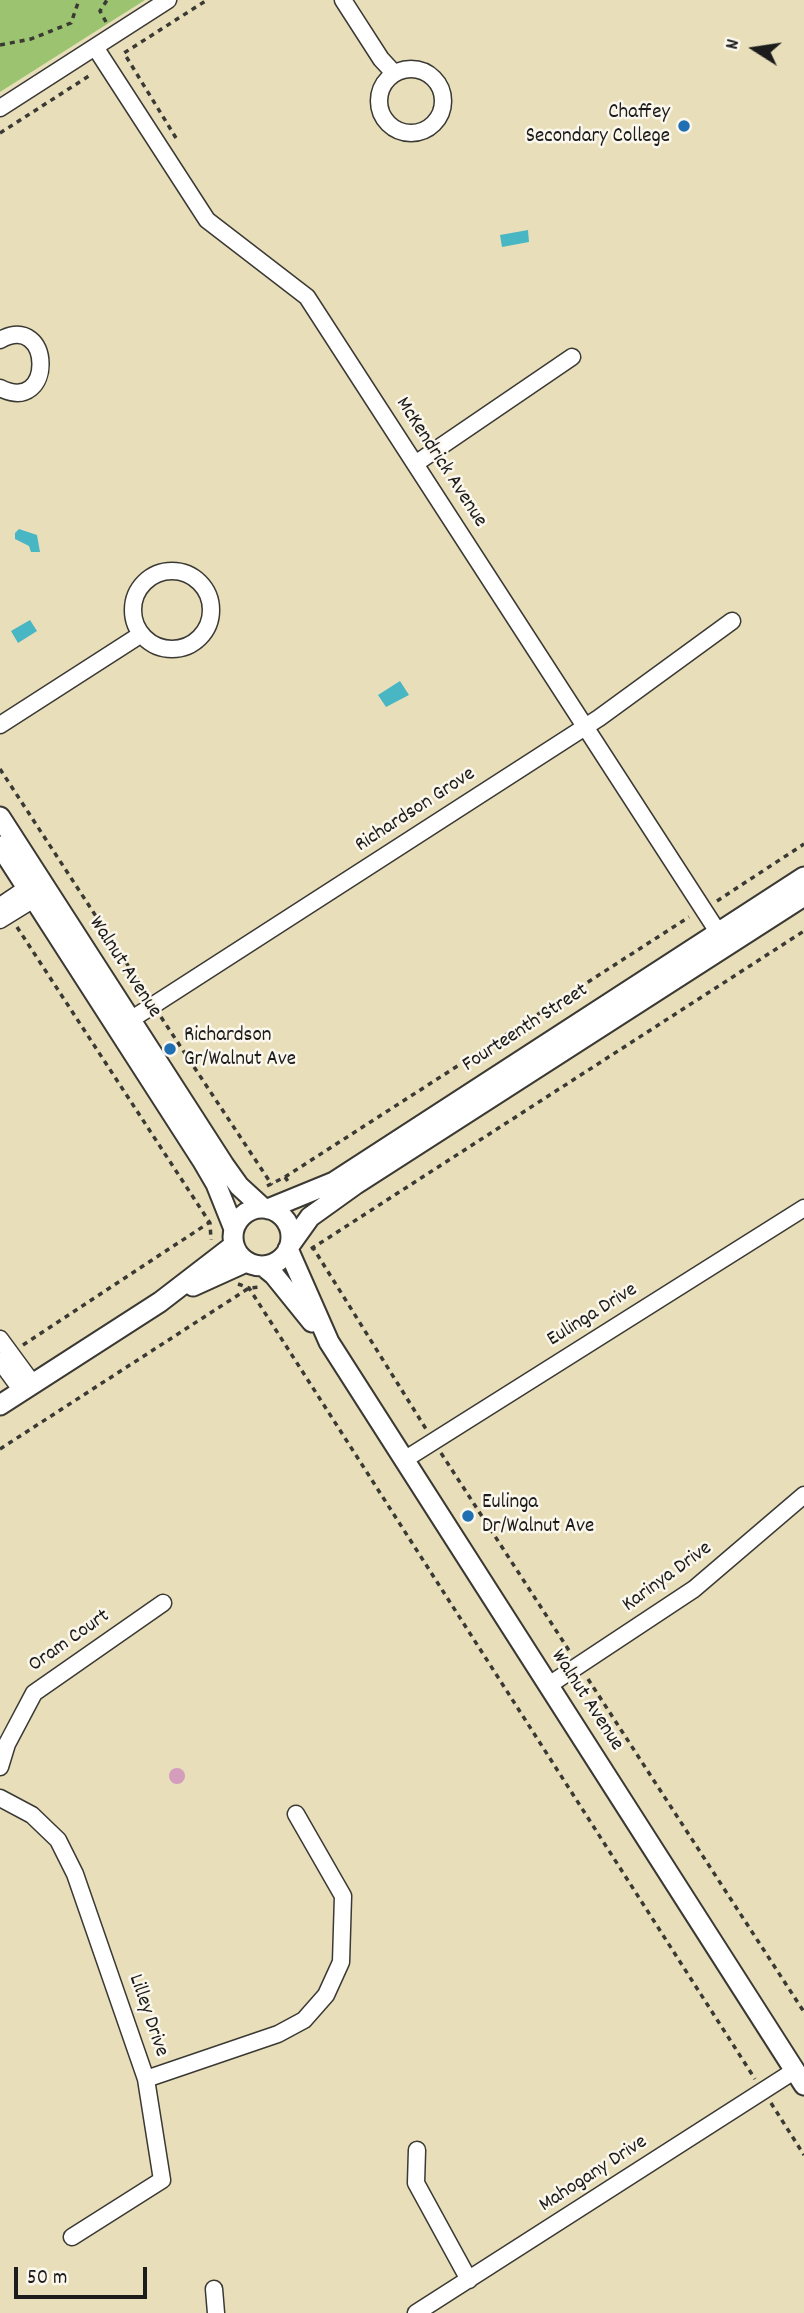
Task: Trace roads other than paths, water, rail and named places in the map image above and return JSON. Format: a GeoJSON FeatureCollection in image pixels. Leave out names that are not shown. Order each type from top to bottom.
{"type":"FeatureCollection","features":[{"type":"Feature","properties":{"kind":"street"},"geometry":{"type":"LineString","coordinates":[[0,108],[169,0]]}},
{"type":"Feature","properties":{"kind":"street"},"geometry":{"type":"LineString","coordinates":[[343,0],[381,59],[394,73]]}},
{"type":"Feature","properties":{"kind":"street","name":"McKendrick Avenue"},"geometry":{"type":"LineString","coordinates":[[95,47],[206,220],[307,297],[718,932]]}},
{"type":"Feature","properties":{"kind":"street"},"geometry":{"type":"LineString","coordinates":[[415,68],[430,74],[439,83],[444,101],[442,112],[426,130],[406,133],[395,129],[381,113],[380,90],[394,73],[415,68]]}},
{"type":"Feature","properties":{"kind":"street"},"geometry":{"type":"LineString","coordinates":[[0,340],[14,335],[29,340],[37,347],[42,362],[37,381],[25,390],[16,392],[0,388]]}},
{"type":"Feature","properties":{"kind":"street"},"geometry":{"type":"LineString","coordinates":[[415,464],[572,357]]}},
{"type":"Feature","properties":{"kind":"street"},"geometry":{"type":"LineString","coordinates":[[179,571],[195,578],[204,588],[211,614],[206,629],[197,640],[186,647],[169,650],[155,646],[140,635],[133,619],[135,596],[153,575],[179,571]]}},
{"type":"Feature","properties":{"kind":"street","name":"Richardson Grove"},"geometry":{"type":"LineString","coordinates":[[124,1024],[585,727],[732,621]]}},
{"type":"Feature","properties":{"kind":"street"},"geometry":{"type":"LineString","coordinates":[[0,725],[140,635]]}},
{"type":"Feature","properties":{"kind":"street","name":"Walnut Avenue"},"geometry":{"type":"LineString","coordinates":[[0,817],[35,891]]}},
{"type":"Feature","properties":{"kind":"street","name":"Walnut Avenue"},"geometry":{"type":"LineString","coordinates":[[0,846],[35,891],[124,1024],[239,1186],[265,1209]]}},
{"type":"Feature","properties":{"kind":"street","name":"Fourteenth Street"},"geometry":{"type":"LineString","coordinates":[[265,1209],[299,1199],[334,1182],[804,877]]}},
{"type":"Feature","properties":{"kind":"street"},"geometry":{"type":"LineString","coordinates":[[3,914],[35,891]]}},
{"type":"Feature","properties":{"kind":"street","name":"Fourteenth Street"},"geometry":{"type":"LineString","coordinates":[[289,1247],[310,1217],[356,1184],[804,896]]}},
{"type":"Feature","properties":{"kind":"street","name":"Walnut Avenue"},"geometry":{"type":"LineString","coordinates":[[124,1024],[216,1184],[234,1237]]}},
{"type":"Feature","properties":{"kind":"street","name":"Eulinga Drive"},"geometry":{"type":"LineString","coordinates":[[404,1460],[804,1208]]}},
{"type":"Feature","properties":{"kind":"street"},"geometry":{"type":"LineString","coordinates":[[0,1405],[222,1264],[278,1261],[289,1247],[288,1226],[276,1212],[265,1209],[245,1214],[222,1264]]}},
{"type":"Feature","properties":{"kind":"street"},"geometry":{"type":"LineString","coordinates":[[234,1237],[254,1264]]}},
{"type":"Feature","properties":{"kind":"street","name":"Walnut Avenue"},"geometry":{"type":"LineString","coordinates":[[289,1247],[329,1342],[799,2078]]}},
{"type":"Feature","properties":{"kind":"street","name":"Walnut Avenue"},"geometry":{"type":"LineString","coordinates":[[254,1264],[329,1342]]}},
{"type":"Feature","properties":{"kind":"street"},"geometry":{"type":"LineString","coordinates":[[0,1339],[6,1357],[27,1388]]}},
{"type":"Feature","properties":{"kind":"street","name":"Karinya Drive"},"geometry":{"type":"LineString","coordinates":[[548,1685],[694,1589],[804,1495]]}},
{"type":"Feature","properties":{"kind":"street","name":"Oram Court"},"geometry":{"type":"LineString","coordinates":[[0,1767],[7,1744],[34,1693],[163,1602]]}},
{"type":"Feature","properties":{"kind":"street","name":"Lilley Drive"},"geometry":{"type":"LineString","coordinates":[[0,1798],[32,1815],[58,1840],[75,1874],[146,2079],[162,2180],[72,2237]]}},
{"type":"Feature","properties":{"kind":"street"},"geometry":{"type":"LineString","coordinates":[[146,2079],[278,2034],[304,2020],[326,1995],[341,1962],[344,1896],[296,1814]]}},
{"type":"Feature","properties":{"kind":"street","name":"Mahogany Drive"},"geometry":{"type":"LineString","coordinates":[[416,2313],[763,2092],[799,2078]]}},
{"type":"Feature","properties":{"kind":"street"},"geometry":{"type":"LineString","coordinates":[[417,2150],[416,2183],[469,2280]]}},
{"type":"Feature","properties":{"kind":"street"},"geometry":{"type":"LineString","coordinates":[[214,2289],[216,2313]]}},
{"type":"Feature","properties":{"kind":"water"},"geometry":{"type":"Polygon","coordinates":[[[528,230],[529,242],[502,247],[500,235],[528,230]]]}},
{"type":"Feature","properties":{"kind":"water"},"geometry":{"type":"Polygon","coordinates":[[[19,529],[37,535],[40,552],[31,552],[29,546],[15,539],[15,533],[19,529]]]}},
{"type":"Feature","properties":{"kind":"water"},"geometry":{"type":"Polygon","coordinates":[[[30,620],[37,631],[18,643],[11,631],[30,620]]]}},
{"type":"Feature","properties":{"kind":"water"},"geometry":{"type":"Polygon","coordinates":[[[400,681],[409,695],[386,707],[378,695],[400,681]]]}},
{"type":"Feature","properties":{"kind":"place","name":"Chaffey Secondary College"},"geometry":{"type":"Point","coordinates":[684,126]}},
{"type":"Feature","properties":{"kind":"place","name":"Richardson Gr/Walnut Ave"},"geometry":{"type":"Point","coordinates":[170,1049]}},
{"type":"Feature","properties":{"kind":"place","name":"Eulinga Dr/Walnut Ave"},"geometry":{"type":"Point","coordinates":[468,1516]}}]}
